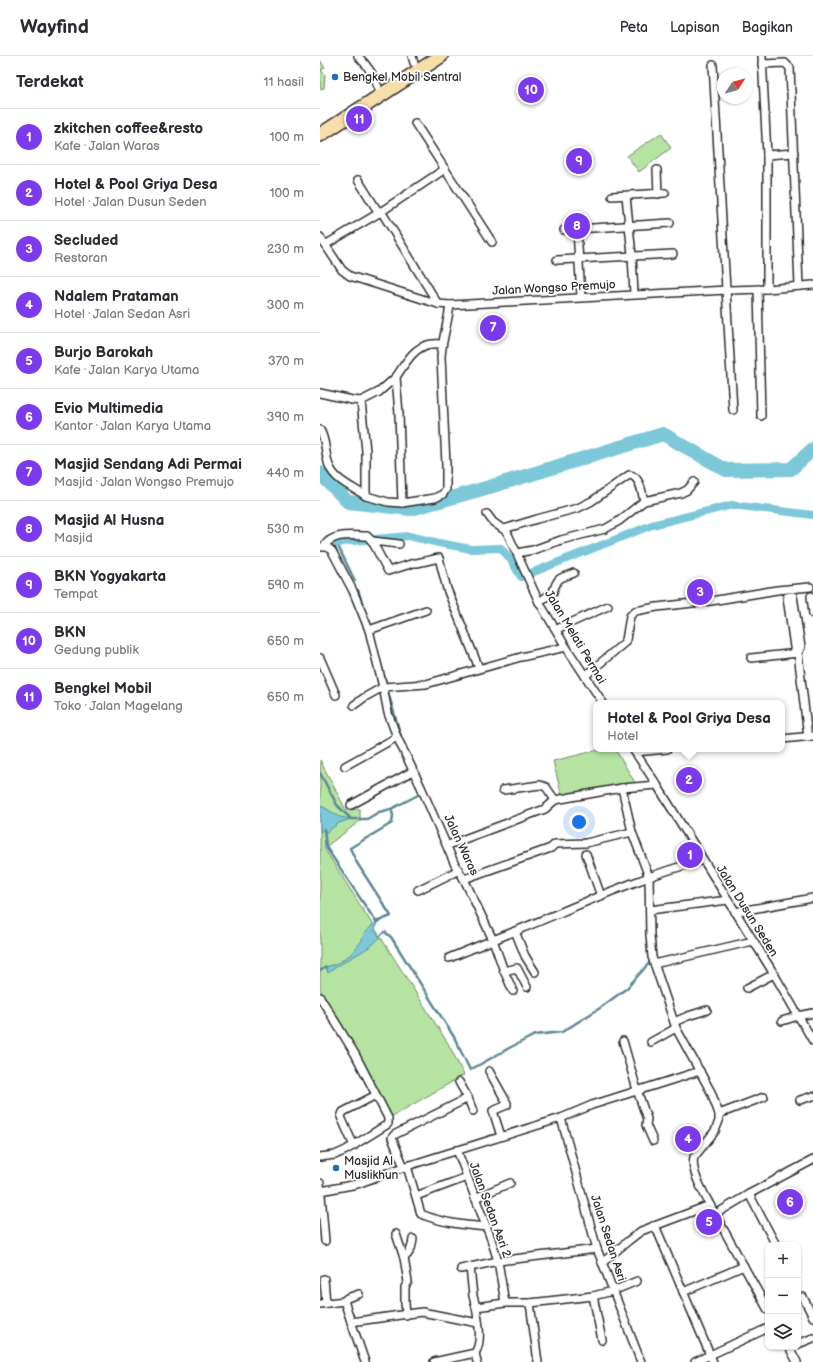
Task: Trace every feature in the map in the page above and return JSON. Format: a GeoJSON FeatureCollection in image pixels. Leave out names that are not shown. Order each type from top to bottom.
{"type":"FeatureCollection","features":[{"type":"Feature","properties":{"kind":"highway"},"geometry":{"type":"LineString","coordinates":[[320,135],[441,56]]}},
{"type":"Feature","properties":{"kind":"highway"},"geometry":{"type":"LineString","coordinates":[[320,124],[378,87],[417,58]]}},
{"type":"Feature","properties":{"kind":"street"},"geometry":{"type":"LineString","coordinates":[[358,56],[372,72],[378,87]]}},
{"type":"Feature","properties":{"kind":"street"},"geometry":{"type":"LineString","coordinates":[[767,289],[767,155],[762,60],[785,63],[790,68],[799,286]]}},
{"type":"Feature","properties":{"kind":"street"},"geometry":{"type":"LineString","coordinates":[[713,65],[733,410]]}},
{"type":"Feature","properties":{"kind":"street"},"geometry":{"type":"LineString","coordinates":[[415,123],[492,242]]}},
{"type":"Feature","properties":{"kind":"street"},"geometry":{"type":"LineString","coordinates":[[767,155],[794,153]]}},
{"type":"Feature","properties":{"kind":"street"},"geometry":{"type":"LineString","coordinates":[[325,245],[380,212],[445,169]]}},
{"type":"Feature","properties":{"kind":"street"},"geometry":{"type":"LineString","coordinates":[[612,196],[662,194],[657,170]]}},
{"type":"Feature","properties":{"kind":"street"},"geometry":{"type":"LineString","coordinates":[[358,180],[438,304]]}},
{"type":"Feature","properties":{"kind":"street"},"geometry":{"type":"LineString","coordinates":[[626,196],[634,294]]}},
{"type":"Feature","properties":{"kind":"street"},"geometry":{"type":"LineString","coordinates":[[564,230],[670,222]]}},
{"type":"Feature","properties":{"kind":"street"},"geometry":{"type":"LineString","coordinates":[[578,229],[581,297]]}},
{"type":"Feature","properties":{"kind":"street","name":"Jalan Wongso Premujo"},"geometry":{"type":"LineString","coordinates":[[320,237],[342,270],[350,276],[438,304],[450,305],[634,294],[767,289],[813,285]]}},
{"type":"Feature","properties":{"kind":"street"},"geometry":{"type":"LineString","coordinates":[[557,260],[673,254]]}},
{"type":"Feature","properties":{"kind":"street"},"geometry":{"type":"LineString","coordinates":[[758,289],[761,416]]}},
{"type":"Feature","properties":{"kind":"street"},"geometry":{"type":"LineString","coordinates":[[320,430],[324,437],[330,471],[336,477],[366,496],[388,502],[402,503],[435,498],[443,494],[446,489],[446,465],[441,344],[448,321],[450,305]]}},
{"type":"Feature","properties":{"kind":"street"},"geometry":{"type":"LineString","coordinates":[[320,393],[361,401],[379,392],[396,377],[414,352],[431,343],[441,344]]}},
{"type":"Feature","properties":{"kind":"street"},"geometry":{"type":"LineString","coordinates":[[396,377],[399,414],[402,503]]}},
{"type":"Feature","properties":{"kind":"street"},"geometry":{"type":"LineString","coordinates":[[361,401],[366,451],[366,496]]}},
{"type":"Feature","properties":{"kind":"street"},"geometry":{"type":"LineString","coordinates":[[504,529],[578,508],[592,501],[629,475],[632,475],[637,479],[644,501]]}},
{"type":"Feature","properties":{"kind":"street"},"geometry":{"type":"LineString","coordinates":[[487,514],[499,527],[507,532],[517,554],[561,540],[605,529],[619,521],[644,501],[681,493],[687,490],[694,482]]}},
{"type":"Feature","properties":{"kind":"street"},"geometry":{"type":"LineString","coordinates":[[322,547],[332,538],[341,536],[399,544]]}},
{"type":"Feature","properties":{"kind":"street"},"geometry":{"type":"LineString","coordinates":[[370,539],[388,571],[414,563],[439,558],[447,589],[479,668]]}},
{"type":"Feature","properties":{"kind":"street","name":"Jalan Waras"},"geometry":{"type":"LineString","coordinates":[[322,547],[327,547],[332,551],[353,591],[369,630],[388,713],[397,737],[456,865],[464,878],[493,940],[513,991]]}},
{"type":"Feature","properties":{"kind":"street","name":"Jalan Melati Permai"},"geometry":{"type":"LineString","coordinates":[[517,554],[539,602],[557,629],[566,647],[601,700]]}},
{"type":"Feature","properties":{"kind":"street"},"geometry":{"type":"LineString","coordinates":[[539,602],[553,592],[555,583],[558,579],[574,573]]}},
{"type":"Feature","properties":{"kind":"street"},"geometry":{"type":"LineString","coordinates":[[585,676],[626,640],[630,616],[636,611],[778,590],[810,588]]}},
{"type":"Feature","properties":{"kind":"street"},"geometry":{"type":"LineString","coordinates":[[785,739],[810,737],[798,652],[794,647],[787,597],[793,596],[801,647],[798,652]]}},
{"type":"Feature","properties":{"kind":"street"},"geometry":{"type":"LineString","coordinates":[[811,596],[813,614]]}},
{"type":"Feature","properties":{"kind":"street"},"geometry":{"type":"LineString","coordinates":[[557,629],[608,606]]}},
{"type":"Feature","properties":{"kind":"street"},"geometry":{"type":"LineString","coordinates":[[369,630],[426,610]]}},
{"type":"Feature","properties":{"kind":"street"},"geometry":{"type":"LineString","coordinates":[[354,705],[383,687],[426,684],[479,668],[566,647]]}},
{"type":"Feature","properties":{"kind":"street"},"geometry":{"type":"LineString","coordinates":[[750,658],[798,652]]}},
{"type":"Feature","properties":{"kind":"street"},"geometry":{"type":"LineString","coordinates":[[320,658],[322,666],[336,695]]}},
{"type":"Feature","properties":{"kind":"street"},"geometry":{"type":"LineString","coordinates":[[344,766],[397,737]]}},
{"type":"Feature","properties":{"kind":"street","name":"Jalan Dusun Seden"},"geometry":{"type":"LineString","coordinates":[[635,752],[774,974],[813,1041]]}},
{"type":"Feature","properties":{"kind":"street"},"geometry":{"type":"LineString","coordinates":[[352,805],[413,771]]}},
{"type":"Feature","properties":{"kind":"street"},"geometry":{"type":"LineString","coordinates":[[503,790],[540,785],[546,787],[555,800]]}},
{"type":"Feature","properties":{"kind":"street"},"geometry":{"type":"LineString","coordinates":[[448,845],[545,809],[555,800],[622,788],[657,786]]}},
{"type":"Feature","properties":{"kind":"street"},"geometry":{"type":"LineString","coordinates":[[622,788],[632,832],[649,877],[650,936],[653,961],[675,1025],[711,1092],[719,1114],[719,1121],[715,1131],[694,1157],[692,1162],[694,1170],[714,1215],[765,1304]]}},
{"type":"Feature","properties":{"kind":"street"},"geometry":{"type":"LineString","coordinates":[[464,878],[551,848],[555,844],[586,843],[632,832]]}},
{"type":"Feature","properties":{"kind":"street"},"geometry":{"type":"LineString","coordinates":[[586,854],[601,896]]}},
{"type":"Feature","properties":{"kind":"street"},"geometry":{"type":"LineString","coordinates":[[449,958],[649,877],[703,860]]}},
{"type":"Feature","properties":{"kind":"street"},"geometry":{"type":"LineString","coordinates":[[418,890],[459,870]]}},
{"type":"Feature","properties":{"kind":"street"},"geometry":{"type":"LineString","coordinates":[[735,912],[813,898]]}},
{"type":"Feature","properties":{"kind":"street"},"geometry":{"type":"LineString","coordinates":[[650,910],[728,900]]}},
{"type":"Feature","properties":{"kind":"street"},"geometry":{"type":"LineString","coordinates":[[515,931],[525,956],[535,972]]}},
{"type":"Feature","properties":{"kind":"street"},"geometry":{"type":"LineString","coordinates":[[653,961],[753,941]]}},
{"type":"Feature","properties":{"kind":"street"},"geometry":{"type":"LineString","coordinates":[[504,971],[517,968],[527,987]]}},
{"type":"Feature","properties":{"kind":"street"},"geometry":{"type":"LineString","coordinates":[[747,988],[774,974]]}},
{"type":"Feature","properties":{"kind":"street"},"geometry":{"type":"LineString","coordinates":[[320,997],[355,1054],[388,1118],[388,1124],[354,1146],[335,1155],[320,1157]]}},
{"type":"Feature","properties":{"kind":"street"},"geometry":{"type":"LineString","coordinates":[[651,1042],[688,1016],[707,1010]]}},
{"type":"Feature","properties":{"kind":"street"},"geometry":{"type":"LineString","coordinates":[[782,1021],[813,1013]]}},
{"type":"Feature","properties":{"kind":"street"},"geometry":{"type":"LineString","coordinates":[[623,1041],[647,1119],[646,1125],[653,1141]]}},
{"type":"Feature","properties":{"kind":"street"},"geometry":{"type":"LineString","coordinates":[[488,1071],[507,1103],[507,1105],[493,1111],[501,1136]]}},
{"type":"Feature","properties":{"kind":"street"},"geometry":{"type":"LineString","coordinates":[[321,1191],[357,1184],[405,1166],[561,1118],[592,1105],[700,1071]]}},
{"type":"Feature","properties":{"kind":"street"},"geometry":{"type":"LineString","coordinates":[[460,1082],[473,1111]]}},
{"type":"Feature","properties":{"kind":"street"},"geometry":{"type":"LineString","coordinates":[[354,1146],[341,1117],[342,1114],[343,1112],[376,1095]]}},
{"type":"Feature","properties":{"kind":"street"},"geometry":{"type":"LineString","coordinates":[[800,1100],[813,1096]]}},
{"type":"Feature","properties":{"kind":"street"},"geometry":{"type":"LineString","coordinates":[[719,1114],[764,1097]]}},
{"type":"Feature","properties":{"kind":"street"},"geometry":{"type":"LineString","coordinates":[[468,1098],[392,1136],[393,1142],[405,1166],[421,1214],[430,1218],[454,1224],[487,1227]]}},
{"type":"Feature","properties":{"kind":"street","name":"Jalan Sedan Asri"},"geometry":{"type":"LineString","coordinates":[[561,1118],[597,1249],[640,1362]]}},
{"type":"Feature","properties":{"kind":"street","name":"Jalan Sedan Asri 2"},"geometry":{"type":"LineString","coordinates":[[457,1150],[487,1227],[498,1261],[505,1303]]}},
{"type":"Feature","properties":{"kind":"street"},"geometry":{"type":"LineString","coordinates":[[714,1215],[749,1194],[813,1160]]}},
{"type":"Feature","properties":{"kind":"street"},"geometry":{"type":"LineString","coordinates":[[416,1196],[467,1177]]}},
{"type":"Feature","properties":{"kind":"street"},"geometry":{"type":"LineString","coordinates":[[320,1183],[325,1241]]}},
{"type":"Feature","properties":{"kind":"street"},"geometry":{"type":"LineString","coordinates":[[475,1198],[510,1183]]}},
{"type":"Feature","properties":{"kind":"street"},"geometry":{"type":"LineString","coordinates":[[749,1194],[774,1242]]}},
{"type":"Feature","properties":{"kind":"street"},"geometry":{"type":"LineString","coordinates":[[602,1263],[628,1240],[641,1231],[710,1205]]}},
{"type":"Feature","properties":{"kind":"street"},"geometry":{"type":"LineString","coordinates":[[653,1226],[657,1230],[711,1359]]}},
{"type":"Feature","properties":{"kind":"street"},"geometry":{"type":"LineString","coordinates":[[396,1234],[404,1258],[408,1282],[404,1292],[406,1315]]}},
{"type":"Feature","properties":{"kind":"street"},"geometry":{"type":"LineString","coordinates":[[404,1258],[412,1248],[413,1239]]}},
{"type":"Feature","properties":{"kind":"street"},"geometry":{"type":"LineString","coordinates":[[461,1269],[498,1261],[597,1249]]}},
{"type":"Feature","properties":{"kind":"street"},"geometry":{"type":"LineString","coordinates":[[683,1292],[744,1266]]}},
{"type":"Feature","properties":{"kind":"street"},"geometry":{"type":"LineString","coordinates":[[470,1267],[478,1323],[479,1344],[475,1352],[477,1362]]}},
{"type":"Feature","properties":{"kind":"street"},"geometry":{"type":"LineString","coordinates":[[324,1278],[323,1303],[344,1301],[346,1298],[359,1294]]}},
{"type":"Feature","properties":{"kind":"street"},"geometry":{"type":"LineString","coordinates":[[476,1307],[505,1303],[530,1303],[592,1296],[613,1291],[637,1281]]}},
{"type":"Feature","properties":{"kind":"street"},"geometry":{"type":"LineString","coordinates":[[592,1296],[602,1340]]}},
{"type":"Feature","properties":{"kind":"street"},"geometry":{"type":"LineString","coordinates":[[803,1297],[813,1317]]}},
{"type":"Feature","properties":{"kind":"street"},"geometry":{"type":"LineString","coordinates":[[344,1301],[365,1362]]}},
{"type":"Feature","properties":{"kind":"street"},"geometry":{"type":"LineString","coordinates":[[530,1303],[538,1362]]}},
{"type":"Feature","properties":{"kind":"street"},"geometry":{"type":"LineString","coordinates":[[351,1322],[422,1312],[478,1323]]}},
{"type":"Feature","properties":{"kind":"street"},"geometry":{"type":"LineString","coordinates":[[695,1362],[711,1359],[765,1330]]}},
{"type":"Feature","properties":{"kind":"street"},"geometry":{"type":"LineString","coordinates":[[801,1343],[813,1338]]}},
{"type":"Feature","properties":{"kind":"street"},"geometry":{"type":"LineString","coordinates":[[791,1350],[797,1362]]}},
{"type":"Feature","properties":{"kind":"street"},"geometry":{"type":"LineString","coordinates":[[436,1362],[475,1352]]}},
{"type":"Feature","properties":{"kind":"green space"},"geometry":{"type":"Polygon","coordinates":[[[320,60],[325,68],[321,70],[325,75],[324,88],[320,89],[320,60]]]}},
{"type":"Feature","properties":{"kind":"green space"},"geometry":{"type":"Polygon","coordinates":[[[661,133],[671,148],[639,172],[627,156],[661,133]]]}},
{"type":"Feature","properties":{"kind":"green space"},"geometry":{"type":"Polygon","coordinates":[[[593,751],[617,752],[637,786],[562,797],[553,761],[593,751]]]}},
{"type":"Feature","properties":{"kind":"green space"},"geometry":{"type":"Polygon","coordinates":[[[320,760],[346,810],[360,809],[360,821],[324,848],[449,1045],[464,1075],[391,1117],[320,989],[320,760]]]}},
{"type":"Feature","properties":{"kind":"water"},"geometry":{"type":"Polygon","coordinates":[[[320,805],[340,817],[351,819],[339,823],[324,834],[324,829],[320,832],[320,805]]]}},
{"type":"Feature","properties":{"kind":"water"},"geometry":{"type":"Polygon","coordinates":[[[378,921],[374,930],[379,936],[385,932],[371,946],[328,973],[326,967],[335,965],[350,955],[361,942],[365,932],[378,921]]]}},
{"type":"Feature","properties":{"kind":"waterway"},"geometry":{"type":"LineString","coordinates":[[320,473],[348,502],[411,509],[486,488],[663,434],[726,470],[791,469],[813,449]]}},
{"type":"Feature","properties":{"kind":"waterway"},"geometry":{"type":"LineString","coordinates":[[337,544],[342,542],[409,536],[471,549],[501,548],[511,560],[521,577],[652,525],[732,505],[813,515]]}},
{"type":"Feature","properties":{"kind":"waterway"},"geometry":{"type":"LineString","coordinates":[[337,544],[355,581]]}},
{"type":"Feature","properties":{"kind":"waterway"},"geometry":{"type":"LineString","coordinates":[[358,590],[365,612]]}},
{"type":"Feature","properties":{"kind":"waterway"},"geometry":{"type":"LineString","coordinates":[[384,675],[386,683]]}},
{"type":"Feature","properties":{"kind":"waterway"},"geometry":{"type":"LineString","coordinates":[[388,692],[403,743]]}},
{"type":"Feature","properties":{"kind":"waterway"},"geometry":{"type":"LineString","coordinates":[[320,773],[337,805],[351,819],[367,819],[379,812],[391,809],[420,794]]}},
{"type":"Feature","properties":{"kind":"waterway"},"geometry":{"type":"LineString","coordinates":[[376,922],[391,916],[357,863],[350,848],[392,823],[393,815],[391,809]]}},
{"type":"Feature","properties":{"kind":"waterway"},"geometry":{"type":"LineString","coordinates":[[324,829],[326,847],[376,922],[377,921]]}},
{"type":"Feature","properties":{"kind":"waterway"},"geometry":{"type":"LineString","coordinates":[[385,932],[391,937],[454,1037],[470,1070],[535,1035],[562,1032],[600,1008],[627,988],[650,962],[653,961]]}},
{"type":"Feature","properties":{"kind":"waterway"},"geometry":{"type":"LineString","coordinates":[[320,971],[326,967]]}},
{"type":"Feature","properties":{"kind":"place","name":"Bengkel Mobil Sentral"},"geometry":{"type":"Point","coordinates":[335,77]}},
{"type":"Feature","properties":{"kind":"place","name":"BKN"},"geometry":{"type":"Point","coordinates":[531,90]}},
{"type":"Feature","properties":{"kind":"place","name":"Bengkel Mobil"},"geometry":{"type":"Point","coordinates":[359,119]}},
{"type":"Feature","properties":{"kind":"place","name":"BKN Yogyakarta"},"geometry":{"type":"Point","coordinates":[579,161]}},
{"type":"Feature","properties":{"kind":"place","name":"Masjid Al Husna"},"geometry":{"type":"Point","coordinates":[577,226]}},
{"type":"Feature","properties":{"kind":"place","name":"Masjid Sendang Adi Permai"},"geometry":{"type":"Point","coordinates":[493,328]}},
{"type":"Feature","properties":{"kind":"place","name":"Secluded"},"geometry":{"type":"Point","coordinates":[700,592]}},
{"type":"Feature","properties":{"kind":"place","name":"Hotel & Pool Griya Desa"},"geometry":{"type":"Point","coordinates":[689,780]}},
{"type":"Feature","properties":{"kind":"place","name":"zkitchen coffee&resto"},"geometry":{"type":"Point","coordinates":[690,855]}},
{"type":"Feature","properties":{"kind":"place","name":"Ndalem Prataman"},"geometry":{"type":"Point","coordinates":[688,1139]}},
{"type":"Feature","properties":{"kind":"place","name":"Masjid Al Muslikhun"},"geometry":{"type":"Point","coordinates":[336,1168]}},
{"type":"Feature","properties":{"kind":"place","name":"Evio Multimedia"},"geometry":{"type":"Point","coordinates":[790,1202]}},
{"type":"Feature","properties":{"kind":"place","name":"Burjo Barokah"},"geometry":{"type":"Point","coordinates":[709,1222]}}]}
